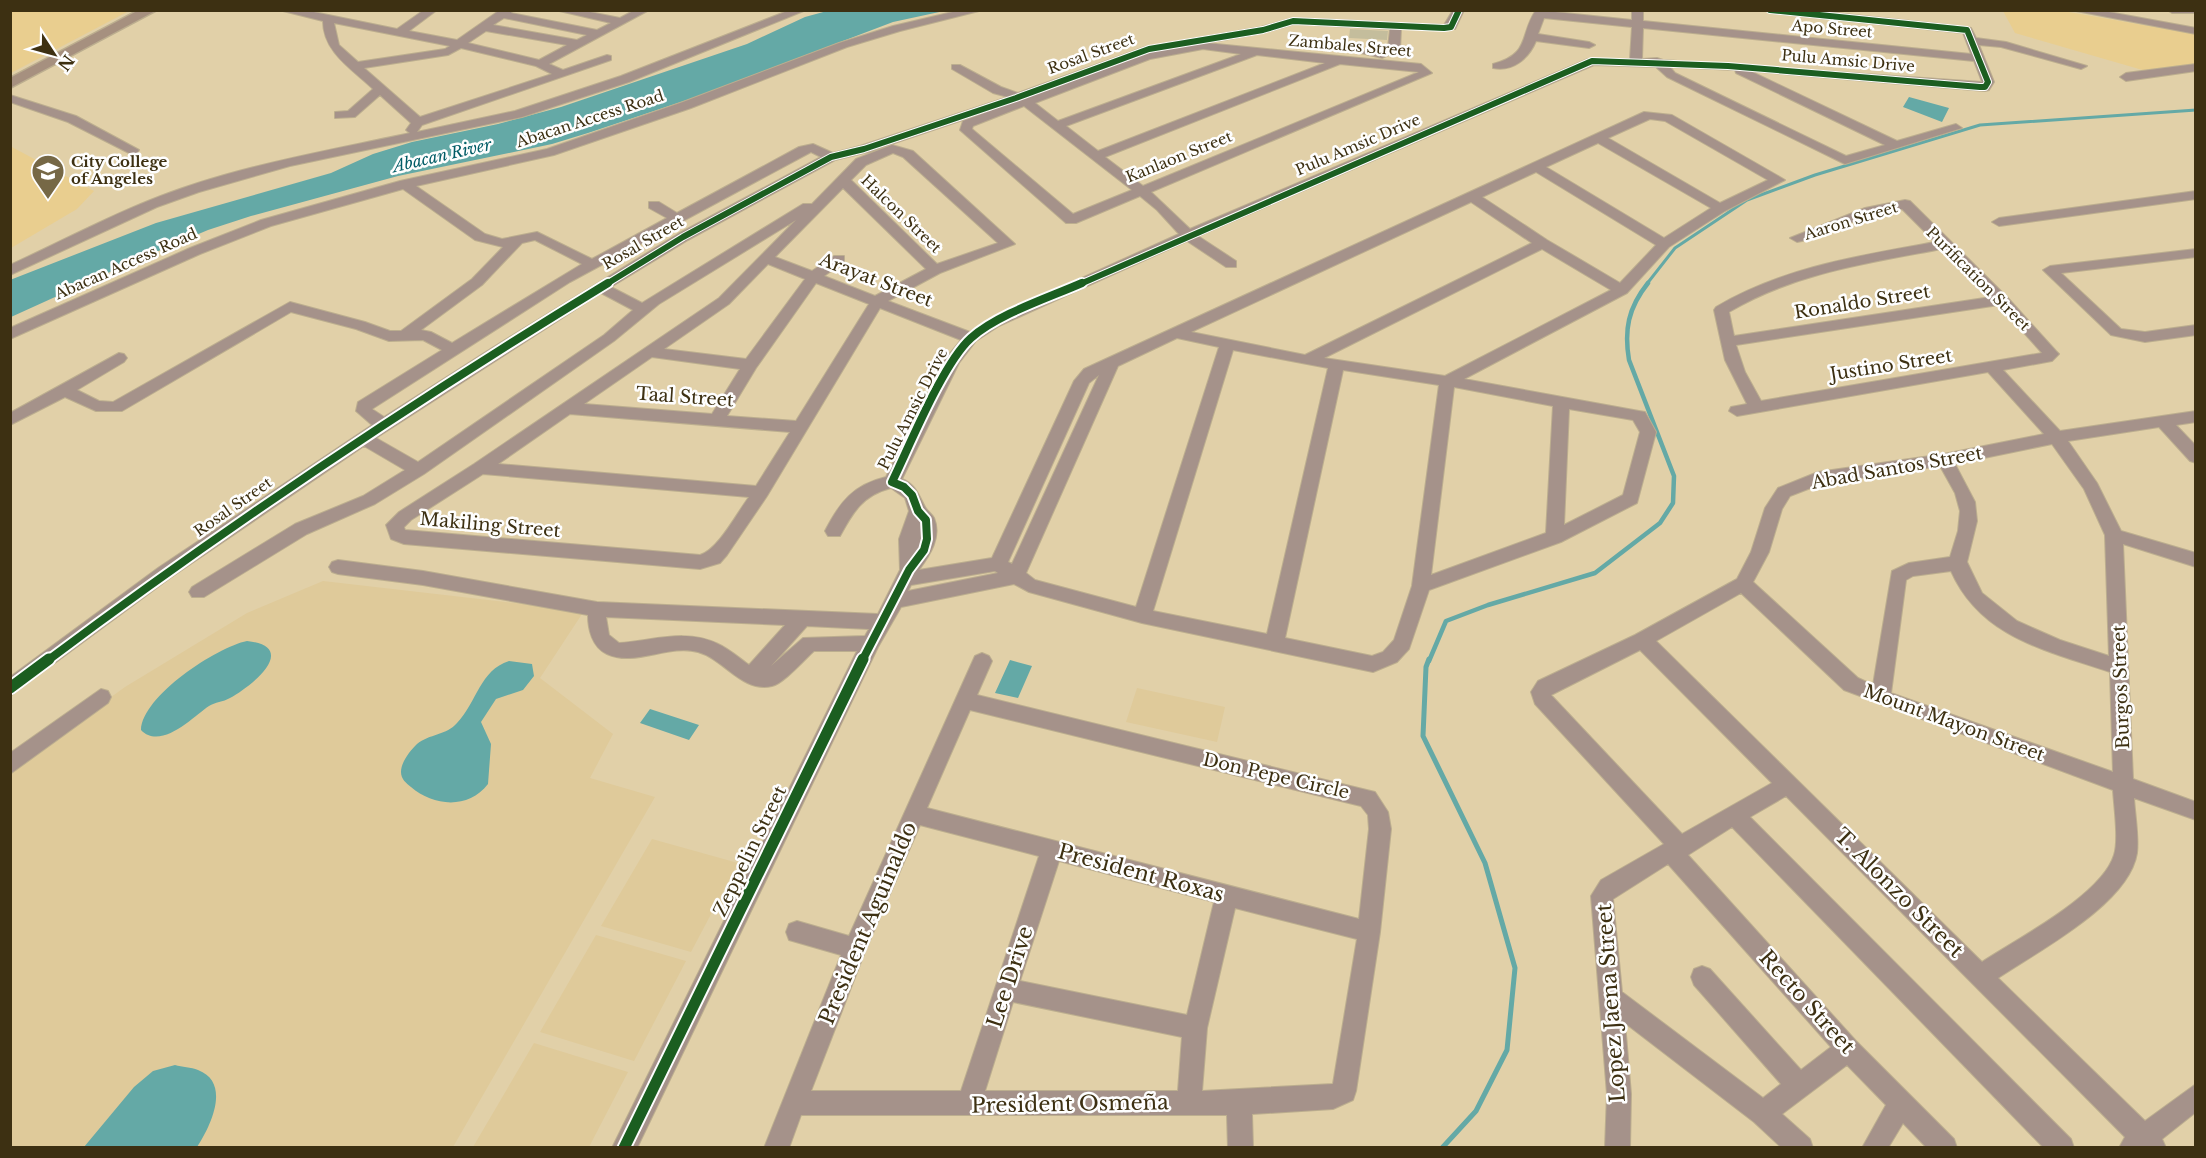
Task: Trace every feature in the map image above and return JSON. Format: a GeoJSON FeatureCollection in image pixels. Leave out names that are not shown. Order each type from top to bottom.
{"type":"FeatureCollection","features":[{"type":"Feature","properties":{"kind":"main road"},"geometry":{"type":"LineString","coordinates":[[10,84],[150,10]]}},
{"type":"Feature","properties":{"kind":"street"},"geometry":{"type":"LineString","coordinates":[[284,10],[397,34],[459,44],[540,64],[563,74]]}},
{"type":"Feature","properties":{"kind":"street"},"geometry":{"type":"LineString","coordinates":[[397,34],[432,10]]}},
{"type":"Feature","properties":{"kind":"street"},"geometry":{"type":"LineString","coordinates":[[560,10],[623,22]]}},
{"type":"Feature","properties":{"kind":"street","name":"Abacan Access Road"},"geometry":{"type":"LineString","coordinates":[[10,271],[152,204],[186,192],[288,162],[518,114],[625,79],[801,10]]}},
{"type":"Feature","properties":{"kind":"street","name":"Abacan Access Road"},"geometry":{"type":"LineString","coordinates":[[10,334],[230,236],[295,214],[405,183],[550,152],[687,105],[843,45],[897,28],[978,10]]}},
{"type":"Feature","properties":{"kind":"street"},"geometry":{"type":"LineString","coordinates":[[1376,25],[1384,10]]}},
{"type":"Feature","properties":{"kind":"street","name":"Rosal Street"},"geometry":{"type":"LineString","coordinates":[[10,687],[164,573],[384,425],[600,286],[683,237],[831,157],[864,149],[1021,99],[1149,49],[1222,35],[1263,30],[1293,21],[1332,16],[1376,25],[1451,27],[1459,10]]}},
{"type":"Feature","properties":{"kind":"street"},"geometry":{"type":"LineString","coordinates":[[1636,60],[1638,10]]}},
{"type":"Feature","properties":{"kind":"street"},"geometry":{"type":"LineString","coordinates":[[1770,10],[1969,36],[2081,66]]}},
{"type":"Feature","properties":{"kind":"street"},"geometry":{"type":"LineString","coordinates":[[2076,10],[2196,31]]}},
{"type":"Feature","properties":{"kind":"street"},"geometry":{"type":"LineString","coordinates":[[2172,10],[2191,13],[2193,10]]}},
{"type":"Feature","properties":{"kind":"street"},"geometry":{"type":"LineString","coordinates":[[540,64],[644,11]]}},
{"type":"Feature","properties":{"kind":"street"},"geometry":{"type":"LineString","coordinates":[[355,66],[444,53],[505,12],[599,34]]}},
{"type":"Feature","properties":{"kind":"street"},"geometry":{"type":"LineString","coordinates":[[1497,66],[1517,62],[1533,37],[1541,12]]}},
{"type":"Feature","properties":{"kind":"street","name":"Apo Street"},"geometry":{"type":"LineString","coordinates":[[1541,12],[1636,25],[1978,58]]}},
{"type":"Feature","properties":{"kind":"street"},"geometry":{"type":"LineString","coordinates":[[1265,17],[1293,21]]}},
{"type":"Feature","properties":{"kind":"street"},"geometry":{"type":"LineString","coordinates":[[329,20],[328,36],[333,46],[381,88],[415,126],[607,58]]}},
{"type":"Feature","properties":{"kind":"street"},"geometry":{"type":"LineString","coordinates":[[1222,35],[1240,40],[1382,55],[1394,50],[1396,26]]}},
{"type":"Feature","properties":{"kind":"street"},"geometry":{"type":"LineString","coordinates":[[484,27],[579,44]]}},
{"type":"Feature","properties":{"kind":"street"},"geometry":{"type":"LineString","coordinates":[[1969,36],[1978,58]]}},
{"type":"Feature","properties":{"kind":"street"},"geometry":{"type":"LineString","coordinates":[[1533,37],[1589,45]]}},
{"type":"Feature","properties":{"kind":"street","name":"Zambales Street"},"geometry":{"type":"LineString","coordinates":[[967,124],[1021,99],[1147,56],[1203,46],[1340,62],[1421,67]]}},
{"type":"Feature","properties":{"kind":"street"},"geometry":{"type":"LineString","coordinates":[[1058,125],[1254,53]]}},
{"type":"Feature","properties":{"kind":"street"},"geometry":{"type":"LineString","coordinates":[[2038,54],[2042,70]]}},
{"type":"Feature","properties":{"kind":"street","name":"Pulu Amsic Drive"},"geometry":{"type":"LineString","coordinates":[[907,575],[906,554],[912,519],[918,511],[912,495],[904,487],[892,482],[952,361],[971,338],[994,323],[1188,235],[1587,62],[1657,61],[1985,87],[1988,82],[1978,58]]}},
{"type":"Feature","properties":{"kind":"street"},"geometry":{"type":"LineString","coordinates":[[1657,61],[1671,75],[1845,160],[1956,128]]}},
{"type":"Feature","properties":{"kind":"street"},"geometry":{"type":"LineString","coordinates":[[1096,156],[1340,62]]}},
{"type":"Feature","properties":{"kind":"street"},"geometry":{"type":"LineString","coordinates":[[1728,66],[1896,145]]}},
{"type":"Feature","properties":{"kind":"street"},"geometry":{"type":"LineString","coordinates":[[956,67],[997,90],[1011,93],[1058,125],[1162,207],[1188,235],[1231,264]]}},
{"type":"Feature","properties":{"kind":"street","name":"Kanlaon Street"},"geometry":{"type":"LineString","coordinates":[[967,124],[966,130],[1071,220],[1408,82],[1426,73],[1421,67]]}},
{"type":"Feature","properties":{"kind":"street"},"geometry":{"type":"LineString","coordinates":[[2126,77],[2196,68]]}},
{"type":"Feature","properties":{"kind":"street"},"geometry":{"type":"LineString","coordinates":[[339,115],[351,114],[381,88]]}},
{"type":"Feature","properties":{"kind":"street"},"geometry":{"type":"LineString","coordinates":[[10,98],[72,119],[133,150]]}},
{"type":"Feature","properties":{"kind":"street"},"geometry":{"type":"LineString","coordinates":[[895,601],[967,578],[998,564],[1082,381],[1089,373],[1113,360],[1648,115],[1668,118],[1778,180],[1720,208],[1664,244],[1622,290],[1447,381]]}},
{"type":"Feature","properties":{"kind":"street"},"geometry":{"type":"LineString","coordinates":[[1598,138],[1720,208]]}},
{"type":"Feature","properties":{"kind":"street"},"geometry":{"type":"LineString","coordinates":[[384,425],[364,411],[364,406],[592,264],[803,150],[813,148],[831,157]]}},
{"type":"Feature","properties":{"kind":"street"},"geometry":{"type":"LineString","coordinates":[[198,592],[301,529],[369,500],[418,470],[590,352],[654,301],[810,205],[864,149]]}},
{"type":"Feature","properties":{"kind":"street","name":"Makiling Street"},"geometry":{"type":"LineString","coordinates":[[878,300],[761,492],[714,558],[700,562],[404,537],[397,534],[395,525],[405,516],[480,468],[724,300],[868,158],[892,149],[908,154],[1008,244],[935,270]]}},
{"type":"Feature","properties":{"kind":"street"},"geometry":{"type":"LineString","coordinates":[[1536,166],[1664,244]]}},
{"type":"Feature","properties":{"kind":"street","name":"Halcon Street"},"geometry":{"type":"LineString","coordinates":[[844,181],[935,270]]}},
{"type":"Feature","properties":{"kind":"street"},"geometry":{"type":"LineString","coordinates":[[405,183],[480,237],[502,243],[537,236],[547,239],[592,264]]}},
{"type":"Feature","properties":{"kind":"street"},"geometry":{"type":"LineString","coordinates":[[1999,222],[2196,195]]}},
{"type":"Feature","properties":{"kind":"street"},"geometry":{"type":"LineString","coordinates":[[1472,196],[1542,243],[1622,290]]}},
{"type":"Feature","properties":{"kind":"street","name":"Aaron Street"},"geometry":{"type":"LineString","coordinates":[[1797,237],[1870,211],[1905,204]]}},
{"type":"Feature","properties":{"kind":"street","name":"Purification Street"},"geometry":{"type":"LineString","coordinates":[[1905,204],[2002,300],[2050,354]]}},
{"type":"Feature","properties":{"kind":"street"},"geometry":{"type":"LineString","coordinates":[[654,205],[676,218]]}},
{"type":"Feature","properties":{"kind":"street"},"geometry":{"type":"LineString","coordinates":[[405,335],[477,282],[518,239]]}},
{"type":"Feature","properties":{"kind":"street"},"geometry":{"type":"LineString","coordinates":[[1307,360],[1542,243]]}},
{"type":"Feature","properties":{"kind":"street"},"geometry":{"type":"LineString","coordinates":[[1756,406],[1741,387],[1732,366],[1721,310],[1772,282],[1825,267],[1944,244]]}},
{"type":"Feature","properties":{"kind":"street"},"geometry":{"type":"LineString","coordinates":[[2196,253],[2050,270],[2116,332],[2127,337],[2139,338],[2196,330]]}},
{"type":"Feature","properties":{"kind":"street","name":"Arayat Street"},"geometry":{"type":"LineString","coordinates":[[767,259],[878,300],[971,338]]}},
{"type":"Feature","properties":{"kind":"street"},"geometry":{"type":"LineString","coordinates":[[717,419],[750,365],[813,277],[839,259]]}},
{"type":"Feature","properties":{"kind":"street"},"geometry":{"type":"LineString","coordinates":[[878,300],[935,270]]}},
{"type":"Feature","properties":{"kind":"street"},"geometry":{"type":"LineString","coordinates":[[600,286],[644,310]]}},
{"type":"Feature","properties":{"kind":"street","name":"Ronaldo Street"},"geometry":{"type":"LineString","coordinates":[[1727,342],[2002,300]]}},
{"type":"Feature","properties":{"kind":"street"},"geometry":{"type":"LineString","coordinates":[[65,390],[96,406],[116,407],[290,307],[317,316],[360,325],[389,336],[426,335],[453,350]]}},
{"type":"Feature","properties":{"kind":"street"},"geometry":{"type":"LineString","coordinates":[[1173,333],[1227,346],[1447,381],[1639,416],[1648,432],[1631,500],[1555,537],[1421,586]]}},
{"type":"Feature","properties":{"kind":"street"},"geometry":{"type":"LineString","coordinates":[[1142,616],[1227,346]]}},
{"type":"Feature","properties":{"kind":"street"},"geometry":{"type":"LineString","coordinates":[[650,352],[750,365]]}},
{"type":"Feature","properties":{"kind":"street","name":"Justino Street"},"geometry":{"type":"LineString","coordinates":[[1737,411],[1756,406],[1994,369],[2047,357],[2050,354]]}},
{"type":"Feature","properties":{"kind":"street"},"geometry":{"type":"LineString","coordinates":[[10,420],[119,358]]}},
{"type":"Feature","properties":{"kind":"street"},"geometry":{"type":"LineString","coordinates":[[1015,577],[1113,360]]}},
{"type":"Feature","properties":{"kind":"street"},"geometry":{"type":"LineString","coordinates":[[1274,645],[1336,365]]}},
{"type":"Feature","properties":{"kind":"street","name":"Burgos Street"},"geometry":{"type":"LineString","coordinates":[[1982,975],[2088,905],[2113,881],[2126,854],[2114,535],[2100,499],[2059,437],[1994,369]]}},
{"type":"Feature","properties":{"kind":"street"},"geometry":{"type":"LineString","coordinates":[[998,564],[1029,585],[1142,616],[1373,664],[1390,657],[1402,644],[1421,586],[1447,381]]}},
{"type":"Feature","properties":{"kind":"street"},"geometry":{"type":"LineString","coordinates":[[1555,537],[1562,403]]}},
{"type":"Feature","properties":{"kind":"street","name":"Taal Street"},"geometry":{"type":"LineString","coordinates":[[566,408],[801,427]]}},
{"type":"Feature","properties":{"kind":"street","name":"Abad Santos Street"},"geometry":{"type":"LineString","coordinates":[[1743,584],[1760,552],[1774,508],[1784,492],[1818,478],[1944,460],[2059,437],[2196,416]]}},
{"type":"Feature","properties":{"kind":"street"},"geometry":{"type":"LineString","coordinates":[[2163,421],[2196,457]]}},
{"type":"Feature","properties":{"kind":"street"},"geometry":{"type":"LineString","coordinates":[[364,438],[418,470]]}},
{"type":"Feature","properties":{"kind":"street"},"geometry":{"type":"LineString","coordinates":[[1944,460],[1962,485],[1967,502],[1969,521],[1958,562],[1968,588],[1998,618],[2019,631],[2119,667]]}},
{"type":"Feature","properties":{"kind":"street"},"geometry":{"type":"LineString","coordinates":[[480,468],[761,492]]}},
{"type":"Feature","properties":{"kind":"street"},"geometry":{"type":"LineString","coordinates":[[834,531],[856,495],[872,486],[892,482]]}},
{"type":"Feature","properties":{"kind":"street"},"geometry":{"type":"LineString","coordinates":[[2114,535],[2196,560]]}},
{"type":"Feature","properties":{"kind":"street"},"geometry":{"type":"LineString","coordinates":[[1881,697],[1898,576],[1910,570],[1958,562]]}},
{"type":"Feature","properties":{"kind":"street"},"geometry":{"type":"LineString","coordinates":[[338,567],[423,578],[597,609],[882,622]]}},
{"type":"Feature","properties":{"kind":"street"},"geometry":{"type":"LineString","coordinates":[[907,575],[967,578],[1015,577]]}},
{"type":"Feature","properties":{"kind":"street","name":"Zeppelin Street"},"geometry":{"type":"LineString","coordinates":[[624,1148],[870,644],[907,575]]}},
{"type":"Feature","properties":{"kind":"street"},"geometry":{"type":"LineString","coordinates":[[1642,640],[1743,584]]}},
{"type":"Feature","properties":{"kind":"street","name":"Mount Mayon Street"},"geometry":{"type":"LineString","coordinates":[[1743,584],[1851,684],[1881,697],[2196,811]]}},
{"type":"Feature","properties":{"kind":"street"},"geometry":{"type":"LineString","coordinates":[[597,609],[600,636],[611,649],[620,651],[692,643],[718,652],[751,676],[762,680],[770,679],[810,643],[870,644]]}},
{"type":"Feature","properties":{"kind":"street"},"geometry":{"type":"LineString","coordinates":[[751,676],[802,619]]}},
{"type":"Feature","properties":{"kind":"street","name":"Recto Street"},"geometry":{"type":"LineString","coordinates":[[1642,640],[1545,687],[1541,693],[1542,698],[1848,1049],[1945,1148]]}},
{"type":"Feature","properties":{"kind":"street","name":"T. Alonzo Street"},"geometry":{"type":"LineString","coordinates":[[1642,640],[1982,975],[2143,1144]]}},
{"type":"Feature","properties":{"kind":"street","name":"President Aguinaldo"},"geometry":{"type":"LineString","coordinates":[[776,1148],[855,948],[981,661]]}},
{"type":"Feature","properties":{"kind":"street"},"geometry":{"type":"LineString","coordinates":[[10,765],[101,697]]}},
{"type":"Feature","properties":{"kind":"street","name":"Don Pepe Circle"},"geometry":{"type":"LineString","coordinates":[[963,700],[1368,798],[1378,812],[1380,829],[1370,932],[1344,1091]]}},
{"type":"Feature","properties":{"kind":"street","name":"Lopez Jaena Street"},"geometry":{"type":"LineString","coordinates":[[1617,1148],[1619,1094],[1602,896],[1609,887],[1736,817],[1789,784]]}},
{"type":"Feature","properties":{"kind":"street","name":"President Roxas"},"geometry":{"type":"LineString","coordinates":[[913,814],[1370,932]]}},
{"type":"Feature","properties":{"kind":"street"},"geometry":{"type":"LineString","coordinates":[[1736,817],[2062,1148]]}},
{"type":"Feature","properties":{"kind":"street","name":"Lee Drive"},"geometry":{"type":"LineString","coordinates":[[968,1105],[1052,849]]}},
{"type":"Feature","properties":{"kind":"street"},"geometry":{"type":"LineString","coordinates":[[1189,1102],[1195,1028],[1227,896]]}},
{"type":"Feature","properties":{"kind":"street"},"geometry":{"type":"LineString","coordinates":[[797,932],[855,948]]}},
{"type":"Feature","properties":{"kind":"street"},"geometry":{"type":"LineString","coordinates":[[1702,977],[1798,1085]]}},
{"type":"Feature","properties":{"kind":"street"},"geometry":{"type":"LineString","coordinates":[[1006,989],[1195,1028]]}},
{"type":"Feature","properties":{"kind":"street"},"geometry":{"type":"LineString","coordinates":[[1611,998],[1763,1113],[1801,1148]]}},
{"type":"Feature","properties":{"kind":"street"},"geometry":{"type":"LineString","coordinates":[[1763,1113],[1848,1049]]}},
{"type":"Feature","properties":{"kind":"street","name":"President Osmeña"},"geometry":{"type":"LineString","coordinates":[[795,1103],[968,1105],[1239,1103],[1333,1097],[1344,1091]]}},
{"type":"Feature","properties":{"kind":"street"},"geometry":{"type":"LineString","coordinates":[[2143,1144],[2196,1096]]}},
{"type":"Feature","properties":{"kind":"street"},"geometry":{"type":"LineString","coordinates":[[1239,1103],[1241,1148]]}},
{"type":"Feature","properties":{"kind":"street"},"geometry":{"type":"LineString","coordinates":[[1874,1148],[1901,1103]]}},
{"type":"Feature","properties":{"kind":"shaded area"},"geometry":{"type":"Polygon","coordinates":[[[11,10],[129,10],[129,11],[11,73],[11,10]]]}},
{"type":"Feature","properties":{"kind":"shaded area"},"geometry":{"type":"Polygon","coordinates":[[[2003,11],[2063,11],[2195,34],[2195,66],[2146,71],[2015,33],[2003,11]]]}},
{"type":"Feature","properties":{"kind":"shaded area","name":"City College of Angeles"},"geometry":{"type":"Polygon","coordinates":[[[10,146],[94,191],[77,209],[11,248],[10,146]]]}},
{"type":"Feature","properties":{"kind":"shaded area"},"geometry":{"type":"Polygon","coordinates":[[[323,581],[584,611],[540,678],[613,734],[590,778],[655,797],[453,1147],[11,1148],[10,770],[125,687],[247,613],[323,581]]]}},
{"type":"Feature","properties":{"kind":"shaded area"},"geometry":{"type":"Polygon","coordinates":[[[1137,688],[1225,707],[1217,742],[1126,722],[1137,688]]]}},
{"type":"Feature","properties":{"kind":"shaded area"},"geometry":{"type":"Polygon","coordinates":[[[652,839],[738,863],[691,952],[601,926],[652,839]]]}},
{"type":"Feature","properties":{"kind":"shaded area"},"geometry":{"type":"Polygon","coordinates":[[[596,935],[686,961],[634,1061],[540,1032],[596,935]]]}},
{"type":"Feature","properties":{"kind":"shaded area"},"geometry":{"type":"Polygon","coordinates":[[[534,1043],[628,1072],[589,1147],[473,1147],[534,1043]]]}},
{"type":"Feature","properties":{"kind":"water","name":"Abacan River"},"geometry":{"type":"Polygon","coordinates":[[[827,11],[944,11],[893,22],[693,98],[552,144],[398,176],[208,230],[11,317],[10,280],[156,223],[331,173],[373,154],[412,142],[498,124],[561,107],[747,44],[805,17],[827,11]]]}},
{"type":"Feature","properties":{"kind":"water"},"geometry":{"type":"Polygon","coordinates":[[[1909,97],[1949,108],[1942,122],[1903,107],[1909,97]]]}},
{"type":"Feature","properties":{"kind":"water"},"geometry":{"type":"Polygon","coordinates":[[[247,641],[262,645],[270,651],[271,659],[267,667],[249,685],[230,698],[209,706],[177,730],[158,737],[141,730],[145,717],[167,688],[218,653],[247,641]]]}},
{"type":"Feature","properties":{"kind":"water"},"geometry":{"type":"Polygon","coordinates":[[[1010,660],[1032,666],[1018,698],[995,693],[1010,660]]]}},
{"type":"Feature","properties":{"kind":"water"},"geometry":{"type":"Polygon","coordinates":[[[509,661],[532,664],[534,676],[523,690],[496,699],[481,722],[491,744],[488,784],[471,798],[450,802],[430,798],[407,784],[402,777],[401,768],[414,747],[427,738],[453,727],[464,715],[485,679],[499,665],[509,661]]]}},
{"type":"Feature","properties":{"kind":"water"},"geometry":{"type":"Polygon","coordinates":[[[650,709],[699,725],[689,740],[640,723],[650,709]]]}},
{"type":"Feature","properties":{"kind":"water"},"geometry":{"type":"Polygon","coordinates":[[[175,1065],[198,1070],[208,1076],[214,1085],[216,1095],[212,1117],[197,1147],[84,1147],[134,1087],[153,1071],[175,1065]]]}},
{"type":"Feature","properties":{"kind":"building"},"geometry":{"type":"Polygon","coordinates":[[[1350,29],[1388,31],[1387,40],[1349,38],[1350,29]]]}},
{"type":"Feature","properties":{"kind":"waterway"},"geometry":{"type":"LineString","coordinates":[[1646,285],[1675,248],[1747,200],[1815,175],[1980,125],[2196,110]]}},
{"type":"Feature","properties":{"kind":"waterway"},"geometry":{"type":"LineString","coordinates":[[1429,661],[1446,621],[1488,605],[1595,573],[1660,523],[1673,503],[1674,476],[1629,360],[1627,339],[1629,320],[1636,301],[1648,283]]}},
{"type":"Feature","properties":{"kind":"waterway"},"geometry":{"type":"LineString","coordinates":[[1429,659],[1426,667],[1423,736],[1485,863],[1515,968],[1507,1050],[1476,1111],[1442,1148]]}},
{"type":"Feature","properties":{"kind":"cycle path"},"geometry":{"type":"LineString","coordinates":[[10,688],[164,573],[272,498],[497,351],[683,237],[831,157],[864,149],[1016,98],[1149,49],[1263,30],[1293,21],[1444,28],[1451,27],[1459,10]]}},
{"type":"Feature","properties":{"kind":"cycle path"},"geometry":{"type":"LineString","coordinates":[[624,1148],[870,644],[895,601],[909,570],[924,550],[927,539],[926,520],[918,511],[912,495],[904,487],[892,482],[952,361],[971,338],[994,323],[1188,235],[1592,61],[1728,66],[1980,87],[1985,87],[1988,82],[1967,30],[1770,10]]}},
{"type":"Feature","properties":{"kind":"place","name":"City College of Angeles"},"geometry":{"type":"Point","coordinates":[48,200]}}]}
